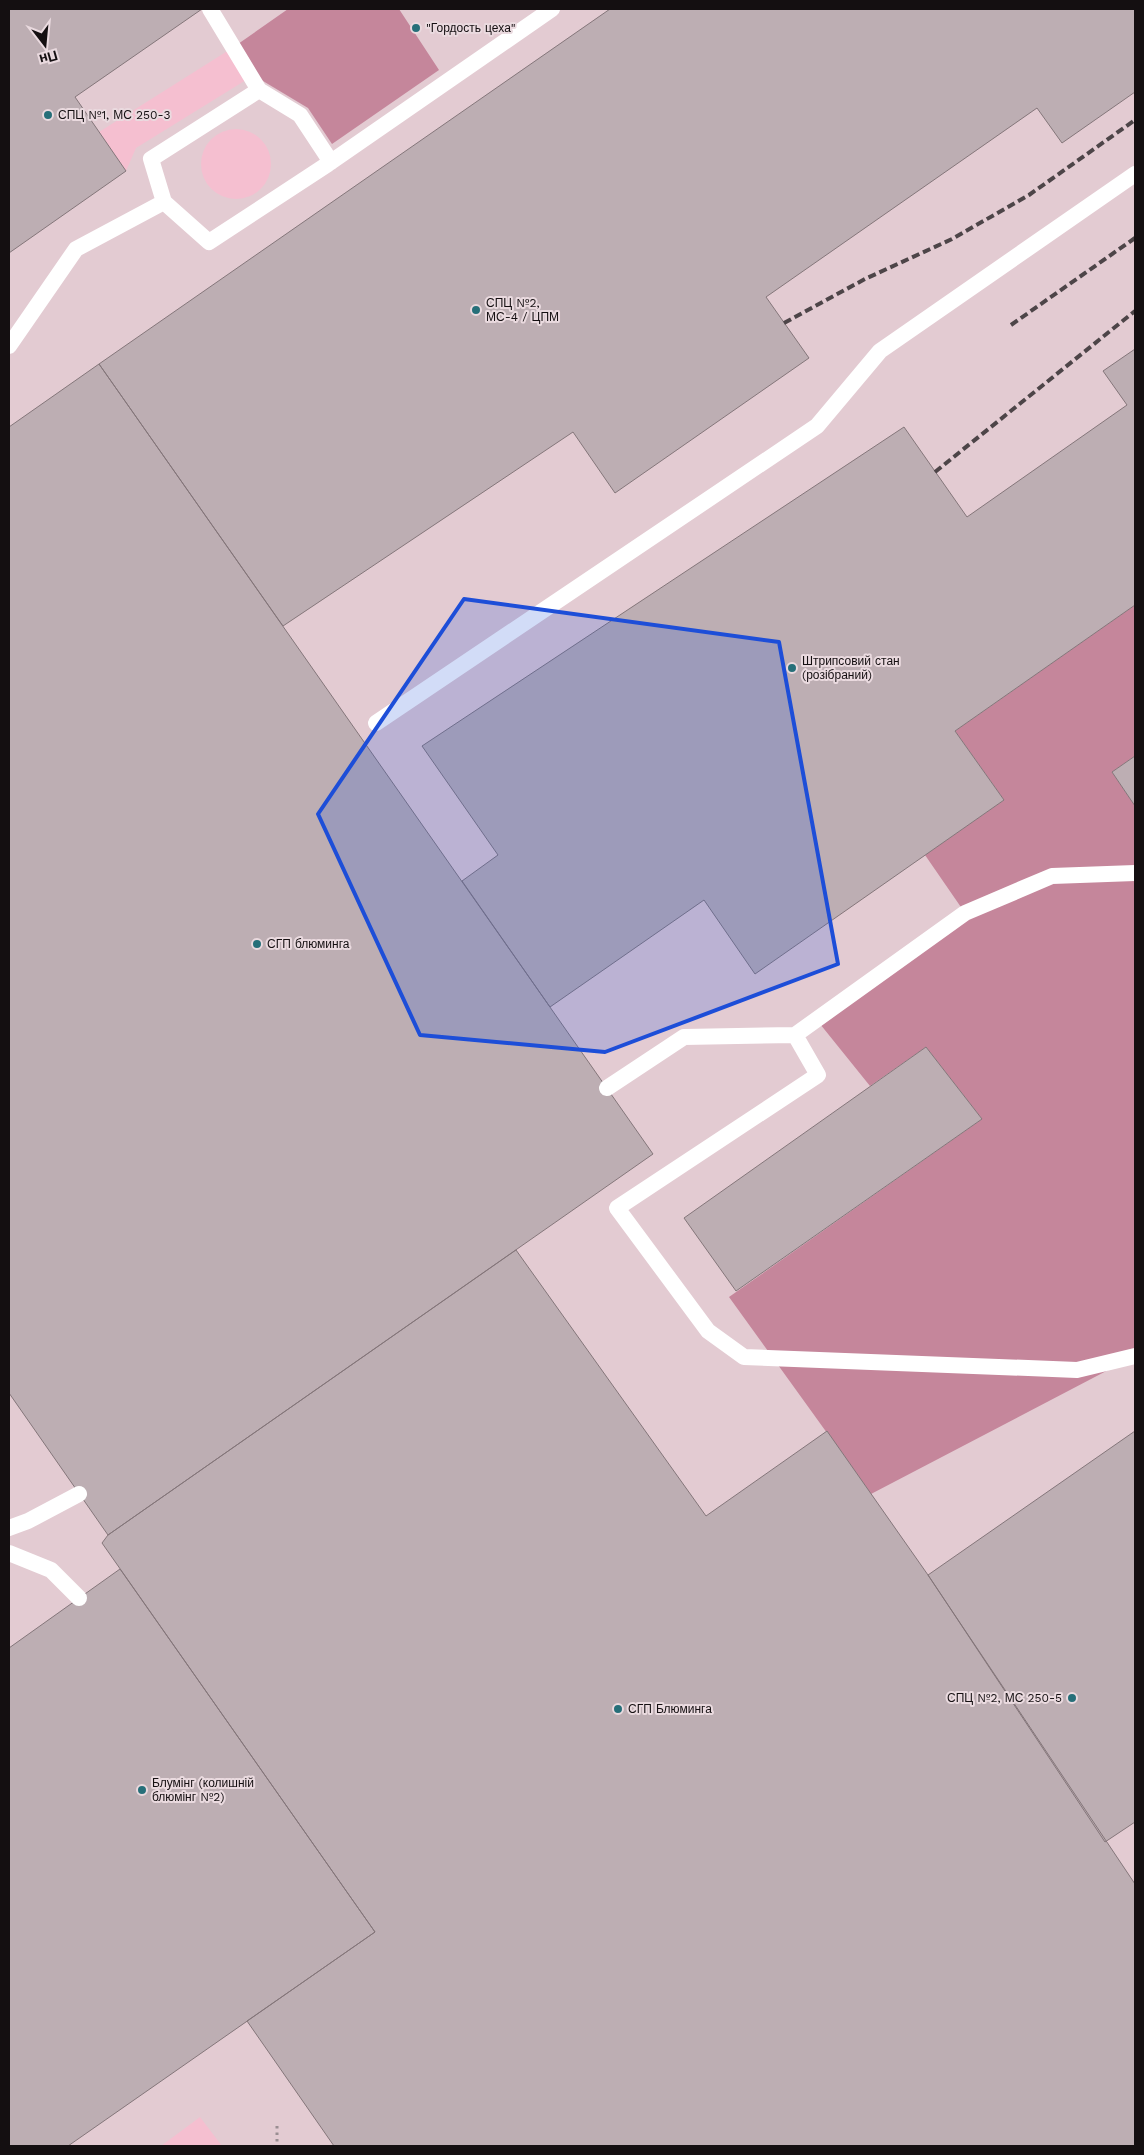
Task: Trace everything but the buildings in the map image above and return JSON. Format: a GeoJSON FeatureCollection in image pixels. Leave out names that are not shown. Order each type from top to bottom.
{"type":"FeatureCollection","features":[{"type":"Feature","properties":{"kind":"lane"},"geometry":{"type":"LineString","coordinates":[[210,9],[259,90],[300,115],[331,162]]}},
{"type":"Feature","properties":{"kind":"lane"},"geometry":{"type":"LineString","coordinates":[[259,90],[151,158],[164,202],[209,242],[331,162],[552,9]]}},
{"type":"Feature","properties":{"kind":"lane"},"geometry":{"type":"LineString","coordinates":[[376,723],[817,426],[880,351],[1135,174]]}},
{"type":"Feature","properties":{"kind":"lane"},"geometry":{"type":"LineString","coordinates":[[9,346],[76,249],[164,202]]}},
{"type":"Feature","properties":{"kind":"lane"},"geometry":{"type":"LineString","coordinates":[[607,1088],[684,1037],[795,1035],[965,913],[1052,876],[1135,874]]}},
{"type":"Feature","properties":{"kind":"lane"},"geometry":{"type":"LineString","coordinates":[[795,1035],[818,1075],[617,1208],[708,1332],[744,1357],[1077,1370],[1135,1356]]}},
{"type":"Feature","properties":{"kind":"lane"},"geometry":{"type":"LineString","coordinates":[[9,1528],[28,1521],[79,1494]]}},
{"type":"Feature","properties":{"kind":"lane"},"geometry":{"type":"LineString","coordinates":[[9,1553],[51,1570],[79,1598]]}},
{"type":"Feature","properties":{"kind":"path"},"geometry":{"type":"LineString","coordinates":[[277,2126],[277,2146]]}},
{"type":"Feature","properties":{"kind":"highlighted area"},"geometry":{"type":"Polygon","coordinates":[[[464,599],[779,642],[838,964],[605,1052],[420,1035],[318,814],[464,599]]]}},
{"type":"Feature","properties":{"kind":"shaded area"},"geometry":{"type":"Polygon","coordinates":[[[9,9],[1135,9],[1135,2146],[9,2146],[9,9]]]}},
{"type":"Feature","properties":{"kind":"shaded area"},"geometry":{"type":"Polygon","coordinates":[[[288,9],[399,9],[439,70],[332,144],[308,108],[258,78],[238,44],[288,9]]]}},
{"type":"Feature","properties":{"kind":"shaded area"},"geometry":{"type":"Polygon","coordinates":[[[229,50],[246,80],[136,148],[126,171],[99,132],[229,50]]]}},
{"type":"Feature","properties":{"kind":"shaded area"},"geometry":{"type":"Polygon","coordinates":[[[236,129],[249,132],[261,139],[268,151],[271,164],[268,177],[261,189],[249,196],[236,199],[223,196],[211,189],[204,177],[201,164],[204,151],[211,139],[223,132],[236,129]]]}},
{"type":"Feature","properties":{"kind":"shaded area"},"geometry":{"type":"Polygon","coordinates":[[[1135,605],[1135,756],[1112,772],[1135,806],[1135,1356],[871,1494],[729,1297],[982,1119],[926,1047],[870,1086],[816,1019],[965,913],[925,855],[1004,800],[955,731],[1135,605]]]}},
{"type":"Feature","properties":{"kind":"shaded area"},"geometry":{"type":"Polygon","coordinates":[[[200,2117],[222,2146],[161,2146],[200,2117]]]}},
{"type":"Feature","properties":{"kind":"railway"},"geometry":{"type":"LineString","coordinates":[[784,323],[865,279],[952,239],[1029,195],[1135,120]]}},
{"type":"Feature","properties":{"kind":"railway"},"geometry":{"type":"LineString","coordinates":[[1011,325],[1135,238]]}},
{"type":"Feature","properties":{"kind":"railway"},"geometry":{"type":"LineString","coordinates":[[935,472],[1135,311]]}},
{"type":"Feature","properties":{"kind":"place","name":"\"Гордость цеха\""},"geometry":{"type":"Point","coordinates":[416,28]}},
{"type":"Feature","properties":{"kind":"place","name":"СПЦ №1, МС 250-3"},"geometry":{"type":"Point","coordinates":[48,115]}},
{"type":"Feature","properties":{"kind":"place","name":"СПЦ №2, МС-4 / ЦПМ"},"geometry":{"type":"Point","coordinates":[476,310]}},
{"type":"Feature","properties":{"kind":"place","name":"Штрипсовий стан (розібраний)"},"geometry":{"type":"Point","coordinates":[792,668]}},
{"type":"Feature","properties":{"kind":"place","name":"СГП блюминга"},"geometry":{"type":"Point","coordinates":[257,944]}},
{"type":"Feature","properties":{"kind":"place","name":"СПЦ №2, МС 250-5"},"geometry":{"type":"Point","coordinates":[1072,1698]}},
{"type":"Feature","properties":{"kind":"place","name":"СГП Блюминга"},"geometry":{"type":"Point","coordinates":[618,1709]}},
{"type":"Feature","properties":{"kind":"place","name":"Блумінг (колишній блюмінг №2)"},"geometry":{"type":"Point","coordinates":[142,1790]}}]}
